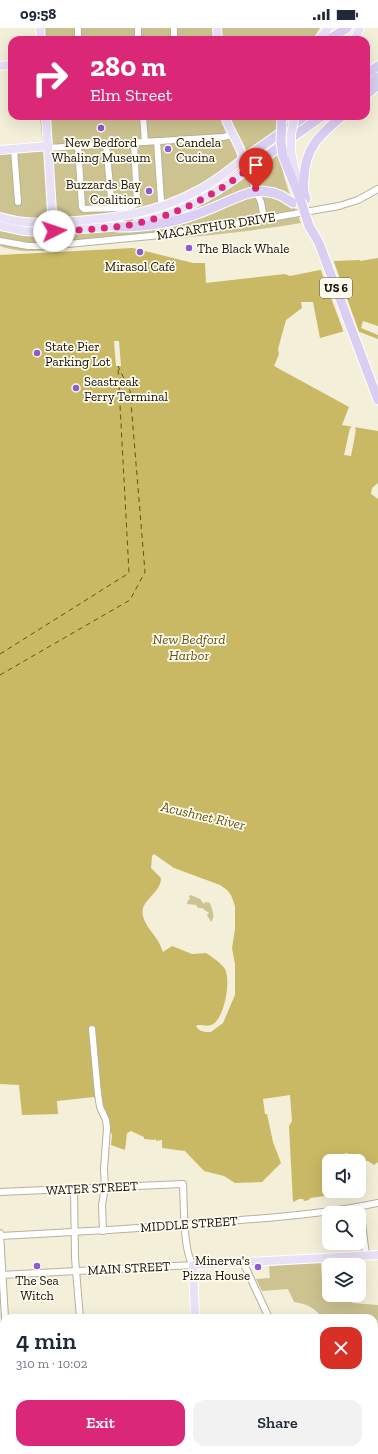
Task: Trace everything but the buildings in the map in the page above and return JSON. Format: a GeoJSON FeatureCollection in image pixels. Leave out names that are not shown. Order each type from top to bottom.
{"type":"FeatureCollection","features":[{"type":"Feature","properties":{"kind":"highway"},"geometry":{"type":"LineString","coordinates":[[334,36],[347,28]]}},
{"type":"Feature","properties":{"kind":"highway"},"geometry":{"type":"LineString","coordinates":[[370,92],[378,85]]}},
{"type":"Feature","properties":{"kind":"highway","name":"US 6"},"geometry":{"type":"LineString","coordinates":[[282,120],[281,137],[301,200],[378,400]]}},
{"type":"Feature","properties":{"kind":"highway"},"geometry":{"type":"LineString","coordinates":[[242,160],[299,120]]}},
{"type":"Feature","properties":{"kind":"highway"},"geometry":{"type":"LineString","coordinates":[[247,170],[316,120]]}},
{"type":"Feature","properties":{"kind":"highway"},"geometry":{"type":"LineString","coordinates":[[118,227],[139,227],[179,220],[249,193],[262,191],[301,200],[305,164],[311,147],[319,136],[337,120]]}},
{"type":"Feature","properties":{"kind":"highway","name":"US 6"},"geometry":{"type":"LineString","coordinates":[[301,200],[315,224],[319,244]]}},
{"type":"Feature","properties":{"kind":"main road"},"geometry":{"type":"LineString","coordinates":[[46,120],[53,227]]}},
{"type":"Feature","properties":{"kind":"main road"},"geometry":{"type":"LineString","coordinates":[[0,217],[53,227],[118,227],[147,221],[185,208],[215,193],[247,170],[242,160],[241,150],[227,120]]}},
{"type":"Feature","properties":{"kind":"main road","name":"US 6"},"geometry":{"type":"LineString","coordinates":[[287,154],[294,120]]}},
{"type":"Feature","properties":{"kind":"main road"},"geometry":{"type":"LineString","coordinates":[[0,150],[48,147]]}},
{"type":"Feature","properties":{"kind":"main road"},"geometry":{"type":"LineString","coordinates":[[0,226],[24,231],[127,216],[169,204],[188,196],[206,186],[242,160]]}},
{"type":"Feature","properties":{"kind":"main road","name":"MAIN STREET"},"geometry":{"type":"LineString","coordinates":[[193,1265],[378,1255]]}},
{"type":"Feature","properties":{"kind":"main road"},"geometry":{"type":"LineString","coordinates":[[193,1265],[196,1314]]}},
{"type":"Feature","properties":{"kind":"street"},"geometry":{"type":"LineString","coordinates":[[143,120],[145,142]]}},
{"type":"Feature","properties":{"kind":"street"},"geometry":{"type":"LineString","coordinates":[[48,147],[223,137],[232,134]]}},
{"type":"Feature","properties":{"kind":"street"},"geometry":{"type":"LineString","coordinates":[[157,141],[161,201]]}},
{"type":"Feature","properties":{"kind":"street"},"geometry":{"type":"LineString","coordinates":[[78,146],[81,206],[85,208],[112,208],[133,206],[137,203],[134,142]]}},
{"type":"Feature","properties":{"kind":"street"},"geometry":{"type":"LineString","coordinates":[[106,144],[112,208]]}},
{"type":"Feature","properties":{"kind":"street"},"geometry":{"type":"LineString","coordinates":[[14,149],[18,202]]}},
{"type":"Feature","properties":{"kind":"street"},"geometry":{"type":"LineString","coordinates":[[247,170],[261,202],[264,219]]}},
{"type":"Feature","properties":{"kind":"street","name":"MACARTHUR DRIVE"},"geometry":{"type":"LineString","coordinates":[[0,241],[28,246],[50,246],[116,238],[177,234],[332,208],[349,204],[378,189]]}},
{"type":"Feature","properties":{"kind":"street"},"geometry":{"type":"LineString","coordinates":[[92,1028],[98,1094],[100,1107],[106,1120],[107,1128],[104,1169],[105,1187],[102,1205],[103,1231]]}},
{"type":"Feature","properties":{"kind":"street","name":"WATER STREET"},"geometry":{"type":"LineString","coordinates":[[0,1192],[183,1184],[185,1225]]}},
{"type":"Feature","properties":{"kind":"street"},"geometry":{"type":"LineString","coordinates":[[74,1189],[76,1271],[80,1314]]}},
{"type":"Feature","properties":{"kind":"street","name":"MIDDLE STREET"},"geometry":{"type":"LineString","coordinates":[[360,1206],[378,1203]]}},
{"type":"Feature","properties":{"kind":"street","name":"MIDDLE STREET"},"geometry":{"type":"LineString","coordinates":[[0,1236],[185,1225],[269,1218],[322,1211]]}},
{"type":"Feature","properties":{"kind":"street"},"geometry":{"type":"LineString","coordinates":[[185,1225],[189,1259],[193,1265]]}},
{"type":"Feature","properties":{"kind":"street"},"geometry":{"type":"LineString","coordinates":[[0,1233],[1,1275],[5,1314]]}},
{"type":"Feature","properties":{"kind":"street"},"geometry":{"type":"LineString","coordinates":[[365,1250],[366,1255]]}},
{"type":"Feature","properties":{"kind":"street"},"geometry":{"type":"LineString","coordinates":[[243,1262],[267,1314]]}},
{"type":"Feature","properties":{"kind":"street","name":"MAIN STREET"},"geometry":{"type":"LineString","coordinates":[[1,1275],[193,1265]]}},
{"type":"Feature","properties":{"kind":"shaded area"},"geometry":{"type":"Polygon","coordinates":[[[40,28],[320,28],[315,36],[41,36],[40,28]]]}},
{"type":"Feature","properties":{"kind":"shaded area"},"geometry":{"type":"Polygon","coordinates":[[[40,120],[277,120],[278,144],[286,184],[301,223],[218,234],[111,242],[55,250],[26,251],[0,246],[0,153],[43,150],[40,120]]]}},
{"type":"Feature","properties":{"kind":"shaded area"},"geometry":{"type":"Polygon","coordinates":[[[191,895],[200,899],[204,904],[205,902],[210,903],[213,911],[211,922],[207,915],[209,913],[202,908],[198,908],[196,905],[187,904],[188,900],[190,899],[189,896],[191,895]]]}},
{"type":"Feature","properties":{"kind":"shaded area"},"geometry":{"type":"Polygon","coordinates":[[[321,1262],[322,1302],[352,1302],[378,1305],[378,1314],[319,1314],[310,1307],[294,1302],[288,1289],[262,1291],[256,1279],[270,1278],[269,1266],[321,1262]]]}},
{"type":"Feature","properties":{"kind":"water","name":"New Bedford Harbor"},"geometry":{"type":"Polygon","coordinates":[[[133,248],[193,263],[205,263],[206,283],[285,274],[290,276],[320,270],[334,261],[360,261],[378,258],[378,339],[352,329],[320,338],[313,302],[301,302],[302,308],[286,320],[278,349],[279,354],[274,366],[349,407],[342,425],[378,431],[378,483],[372,488],[371,494],[378,499],[378,1162],[374,1165],[366,1161],[366,1154],[322,1154],[322,1196],[310,1198],[309,1200],[304,1201],[303,1199],[299,1199],[293,1202],[289,1126],[292,1121],[290,1095],[263,1099],[265,1114],[267,1114],[273,1142],[281,1163],[262,1182],[235,1183],[224,1176],[204,1171],[185,1151],[162,1148],[162,1140],[156,1141],[156,1138],[155,1140],[144,1139],[144,1137],[131,1131],[127,1133],[125,1150],[111,1145],[112,1135],[94,1097],[57,1101],[58,1114],[22,1115],[19,1085],[0,1084],[0,255],[133,248]],[[154,854],[152,856],[151,868],[161,878],[158,888],[144,906],[143,916],[163,952],[172,946],[192,954],[206,953],[219,962],[227,974],[226,998],[221,1014],[211,1025],[196,1026],[200,1031],[204,1032],[211,1032],[223,1023],[235,995],[235,964],[232,948],[235,929],[235,906],[231,895],[220,885],[174,868],[154,854]]]}},
{"type":"Feature","properties":{"kind":"pier"},"geometry":{"type":"Polygon","coordinates":[[[333,259],[359,332],[352,331],[344,333],[320,268],[333,259]]]}},
{"type":"Feature","properties":{"kind":"pier"},"geometry":{"type":"Polygon","coordinates":[[[363,321],[378,326],[378,335],[361,328],[363,321]]]}},
{"type":"Feature","properties":{"kind":"pier"},"geometry":{"type":"Polygon","coordinates":[[[114,341],[119,341],[121,366],[116,366],[114,341]]]}},
{"type":"Feature","properties":{"kind":"pier"},"geometry":{"type":"Polygon","coordinates":[[[352,424],[356,425],[356,430],[351,456],[344,455],[350,428],[352,424]]]}},
{"type":"Feature","properties":{"kind":"ferry route"},"geometry":{"type":"LineString","coordinates":[[0,675],[130,600],[145,572],[130,391],[118,366]]}},
{"type":"Feature","properties":{"kind":"ferry route"},"geometry":{"type":"LineString","coordinates":[[0,654],[129,573],[118,367]]}},
{"type":"Feature","properties":{"kind":"place","name":"New Bedford Whaling Museum"},"geometry":{"type":"Point","coordinates":[101,128]}},
{"type":"Feature","properties":{"kind":"place","name":"Candela Cucina"},"geometry":{"type":"Point","coordinates":[168,149]}},
{"type":"Feature","properties":{"kind":"place","name":"Buzzards Bay Coalition"},"geometry":{"type":"Point","coordinates":[149,191]}},
{"type":"Feature","properties":{"kind":"place","name":"The Black Whale"},"geometry":{"type":"Point","coordinates":[189,248]}},
{"type":"Feature","properties":{"kind":"place","name":"Mirasol Café"},"geometry":{"type":"Point","coordinates":[140,252]}},
{"type":"Feature","properties":{"kind":"place","name":"State Pier Parking Lot"},"geometry":{"type":"Point","coordinates":[37,353]}},
{"type":"Feature","properties":{"kind":"place","name":"Seastreak Ferry Terminal"},"geometry":{"type":"Point","coordinates":[76,388]}},
{"type":"Feature","properties":{"kind":"place","name":"The Sea Witch"},"geometry":{"type":"Point","coordinates":[37,1266]}},
{"type":"Feature","properties":{"kind":"place","name":"Minerva's Pizza House"},"geometry":{"type":"Point","coordinates":[258,1267]}},
{"type":"Feature","properties":{"kind":"route"},"geometry":{"type":"LineString","coordinates":[[54,231],[118,227],[165,216],[208,197],[247,170],[256,189]]}},
{"type":"Feature","properties":{"kind":"water label","name":"Acushnet River"},"geometry":{"type":"Point","coordinates":[203,816]}}]}
